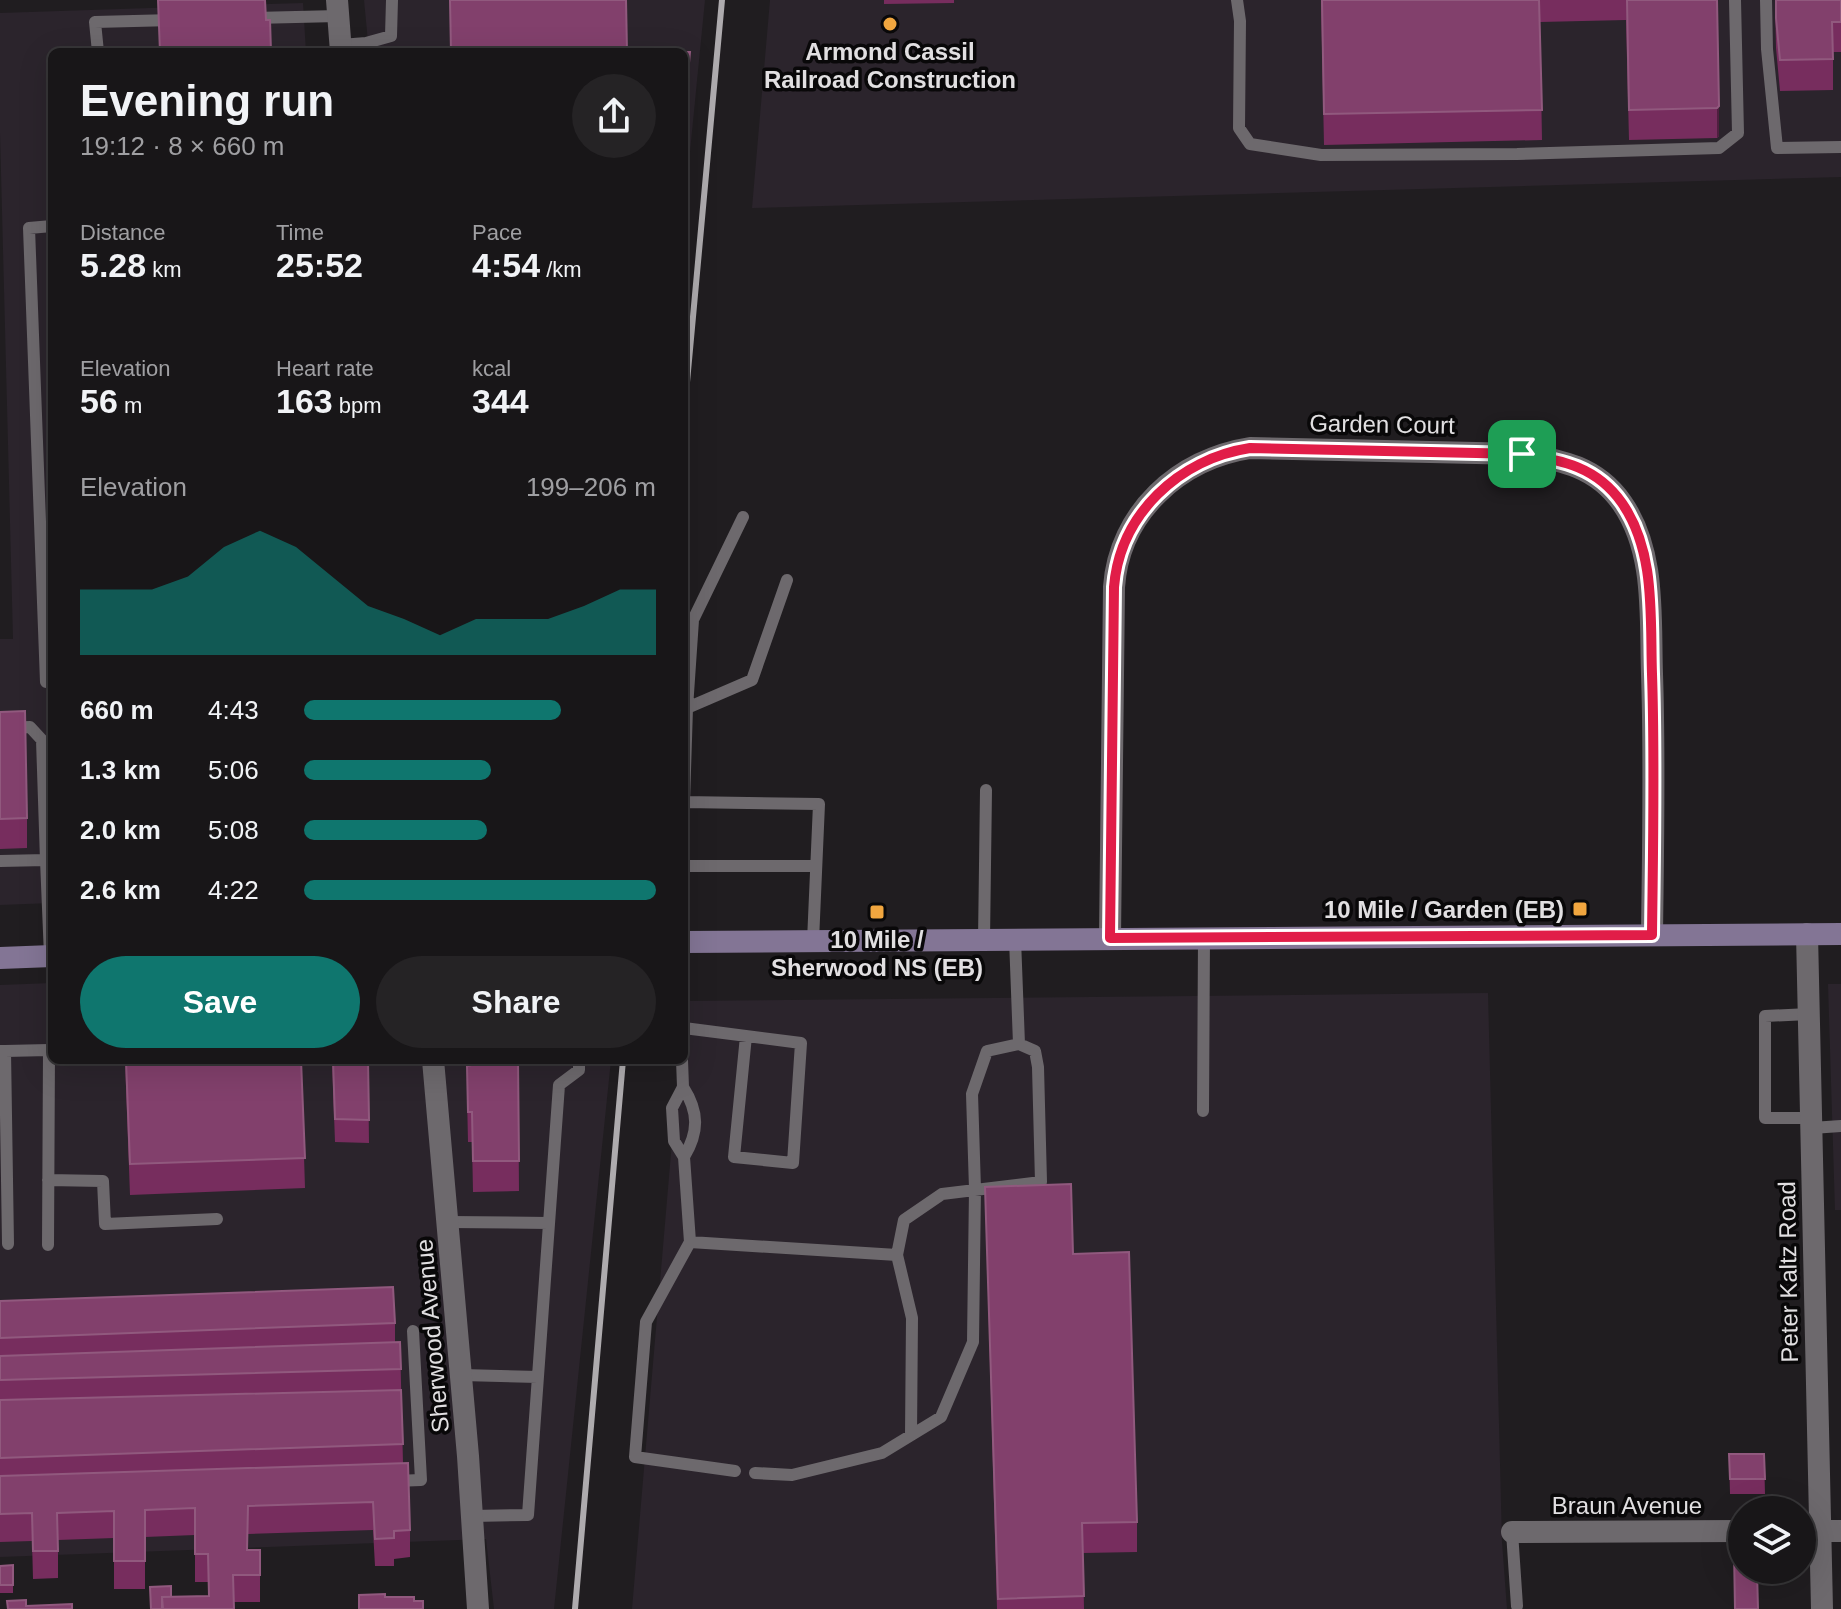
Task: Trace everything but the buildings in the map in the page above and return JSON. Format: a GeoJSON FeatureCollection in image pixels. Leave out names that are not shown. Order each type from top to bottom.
{"type":"FeatureCollection","features":[{"type":"Feature","properties":{"kind":"main road"},"geometry":{"type":"LineString","coordinates":[[688,942],[1841,934]]}},
{"type":"Feature","properties":{"kind":"main road"},"geometry":{"type":"LineString","coordinates":[[0,958],[48,956]]}},
{"type":"Feature","properties":{"kind":"street"},"geometry":{"type":"LineString","coordinates":[[337,8],[341,48]]}},
{"type":"Feature","properties":{"kind":"street","name":"Garden Court"},"geometry":{"type":"LineString","coordinates":[[1110,938],[1114,587],[1121,546],[1135,521],[1163,488],[1206,458],[1250,448],[1522,454],[1564,460],[1600,479],[1621,502],[1638,534],[1649,578],[1655,740],[1652,935]]}},
{"type":"Feature","properties":{"kind":"street","name":"Peter Kaltz Road"},"geometry":{"type":"LineString","coordinates":[[1807,934],[1822,1609]]}},
{"type":"Feature","properties":{"kind":"street","name":"Sherwood Avenue"},"geometry":{"type":"LineString","coordinates":[[433,1064],[462,1375],[478,1609]]}},
{"type":"Feature","properties":{"kind":"street","name":"Braun Avenue"},"geometry":{"type":"LineString","coordinates":[[1512,1532],[1728,1531]]}},
{"type":"Feature","properties":{"kind":"lane"},"geometry":{"type":"LineString","coordinates":[[391,48],[392,0]]}},
{"type":"Feature","properties":{"kind":"lane"},"geometry":{"type":"LineString","coordinates":[[1237,0],[1240,21],[1239,128],[1250,144],[1321,155],[1517,154],[1719,148],[1738,133],[1735,0]]}},
{"type":"Feature","properties":{"kind":"lane"},"geometry":{"type":"LineString","coordinates":[[1766,0],[1767,49],[1777,148],[1841,147]]}},
{"type":"Feature","properties":{"kind":"lane"},"geometry":{"type":"LineString","coordinates":[[232,18],[337,8]]}},
{"type":"Feature","properties":{"kind":"lane"},"geometry":{"type":"LineString","coordinates":[[98,48],[95,22],[186,20]]}},
{"type":"Feature","properties":{"kind":"lane"},"geometry":{"type":"LineString","coordinates":[[341,48],[391,36]]}},
{"type":"Feature","properties":{"kind":"lane"},"geometry":{"type":"LineString","coordinates":[[48,226],[29,228],[48,682]]}},
{"type":"Feature","properties":{"kind":"lane"},"geometry":{"type":"LineString","coordinates":[[688,693],[693,620],[743,517]]}},
{"type":"Feature","properties":{"kind":"lane"},"geometry":{"type":"LineString","coordinates":[[688,708],[752,680],[787,580]]}},
{"type":"Feature","properties":{"kind":"lane"},"geometry":{"type":"LineString","coordinates":[[0,728],[30,727],[47,740],[48,800]]}},
{"type":"Feature","properties":{"kind":"lane"},"geometry":{"type":"LineString","coordinates":[[984,940],[986,790]]}},
{"type":"Feature","properties":{"kind":"lane"},"geometry":{"type":"LineString","coordinates":[[688,802],[819,804],[813,941]]}},
{"type":"Feature","properties":{"kind":"lane"},"geometry":{"type":"LineString","coordinates":[[0,861],[48,860]]}},
{"type":"Feature","properties":{"kind":"lane"},"geometry":{"type":"LineString","coordinates":[[688,866],[816,866]]}},
{"type":"Feature","properties":{"kind":"lane"},"geometry":{"type":"LineString","coordinates":[[1203,1111],[1204,938]]}},
{"type":"Feature","properties":{"kind":"lane"},"geometry":{"type":"LineString","coordinates":[[1015,939],[1019,1044]]}},
{"type":"Feature","properties":{"kind":"lane"},"geometry":{"type":"LineString","coordinates":[[1809,1014],[1765,1016],[1765,1118],[1841,1126]]}},
{"type":"Feature","properties":{"kind":"lane"},"geometry":{"type":"LineString","coordinates":[[688,1029],[801,1043],[793,1163],[734,1157],[746,1036]]}},
{"type":"Feature","properties":{"kind":"lane"},"geometry":{"type":"LineString","coordinates":[[755,1473],[792,1475],[882,1453],[941,1417],[973,1342],[975,1189],[972,1094],[987,1051],[1019,1044],[1035,1051],[1038,1067],[1041,1182],[975,1189],[942,1194],[904,1220],[897,1255],[912,1318],[911,1435]]}},
{"type":"Feature","properties":{"kind":"lane"},"geometry":{"type":"LineString","coordinates":[[8,1244],[2,1051],[48,1050]]}},
{"type":"Feature","properties":{"kind":"lane"},"geometry":{"type":"LineString","coordinates":[[48,1245],[49,1064]]}},
{"type":"Feature","properties":{"kind":"lane"},"geometry":{"type":"LineString","coordinates":[[472,1516],[528,1515],[559,1085],[579,1070],[579,1064]]}},
{"type":"Feature","properties":{"kind":"lane"},"geometry":{"type":"LineString","coordinates":[[682,1064],[683,1087],[672,1108],[674,1141],[684,1157],[690,1242],[646,1322],[635,1457],[735,1471]]}},
{"type":"Feature","properties":{"kind":"lane"},"geometry":{"type":"LineString","coordinates":[[683,1087],[694,1104],[694,1139],[684,1157]]}},
{"type":"Feature","properties":{"kind":"lane"},"geometry":{"type":"LineString","coordinates":[[48,1180],[103,1181],[105,1224],[217,1219]]}},
{"type":"Feature","properties":{"kind":"lane"},"geometry":{"type":"LineString","coordinates":[[449,1222],[549,1223]]}},
{"type":"Feature","properties":{"kind":"lane"},"geometry":{"type":"LineString","coordinates":[[690,1242],[897,1255]]}},
{"type":"Feature","properties":{"kind":"lane"},"geometry":{"type":"LineString","coordinates":[[374,1482],[421,1480],[413,1331]]}},
{"type":"Feature","properties":{"kind":"lane"},"geometry":{"type":"LineString","coordinates":[[399,1362],[415,1362]]}},
{"type":"Feature","properties":{"kind":"lane"},"geometry":{"type":"LineString","coordinates":[[462,1375],[538,1377]]}},
{"type":"Feature","properties":{"kind":"lane"},"geometry":{"type":"LineString","coordinates":[[402,1408],[417,1408]]}},
{"type":"Feature","properties":{"kind":"lane"},"geometry":{"type":"LineString","coordinates":[[1512,1532],[1517,1606]]}},
{"type":"Feature","properties":{"kind":"shaded area"},"geometry":{"type":"Polygon","coordinates":[[[364,0],[705,0],[688,172],[688,48],[369,48],[364,0]]]}},
{"type":"Feature","properties":{"kind":"shaded area"},"geometry":{"type":"Polygon","coordinates":[[[770,0],[1841,0],[1841,177],[752,208],[770,0]]]}},
{"type":"Feature","properties":{"kind":"shaded area"},"geometry":{"type":"Polygon","coordinates":[[[303,3],[306,48],[48,48],[48,903],[0,905],[0,639],[13,639],[0,133],[0,13],[303,3]]]}},
{"type":"Feature","properties":{"kind":"shaded area"},"geometry":{"type":"Polygon","coordinates":[[[48,983],[48,1064],[611,1064],[554,1609],[494,1609],[486,1539],[0,1557],[0,985],[48,983]]]}},
{"type":"Feature","properties":{"kind":"shaded area"},"geometry":{"type":"Polygon","coordinates":[[[1828,984],[1841,984],[1841,1210],[1835,1210],[1828,984]]]}},
{"type":"Feature","properties":{"kind":"shaded area"},"geometry":{"type":"Polygon","coordinates":[[[1488,993],[1502,1542],[1507,1609],[632,1609],[679,1064],[688,1064],[688,1001],[1488,993]]]}},
{"type":"Feature","properties":{"kind":"railway"},"geometry":{"type":"LineString","coordinates":[[688,371],[722,0]]}},
{"type":"Feature","properties":{"kind":"railway"},"geometry":{"type":"LineString","coordinates":[[575,1609],[623,1064]]}},
{"type":"Feature","properties":{"kind":"place","name":"Armond Cassil Railroad Construction"},"geometry":{"type":"Point","coordinates":[890,24]}},
{"type":"Feature","properties":{"kind":"place","name":"10 Mile / Garden (EB)"},"geometry":{"type":"Point","coordinates":[1580,909]}},
{"type":"Feature","properties":{"kind":"place","name":"10 Mile / Sherwood NS (EB)"},"geometry":{"type":"Point","coordinates":[877,912]}},
{"type":"Feature","properties":{"kind":"route"},"geometry":{"type":"LineString","coordinates":[[1250,448],[1522,454],[1564,460],[1600,479],[1621,502],[1638,534],[1649,578],[1655,740],[1652,935],[1110,938],[1116,565],[1121,546],[1135,521],[1163,488],[1206,458],[1250,448]]}}]}
